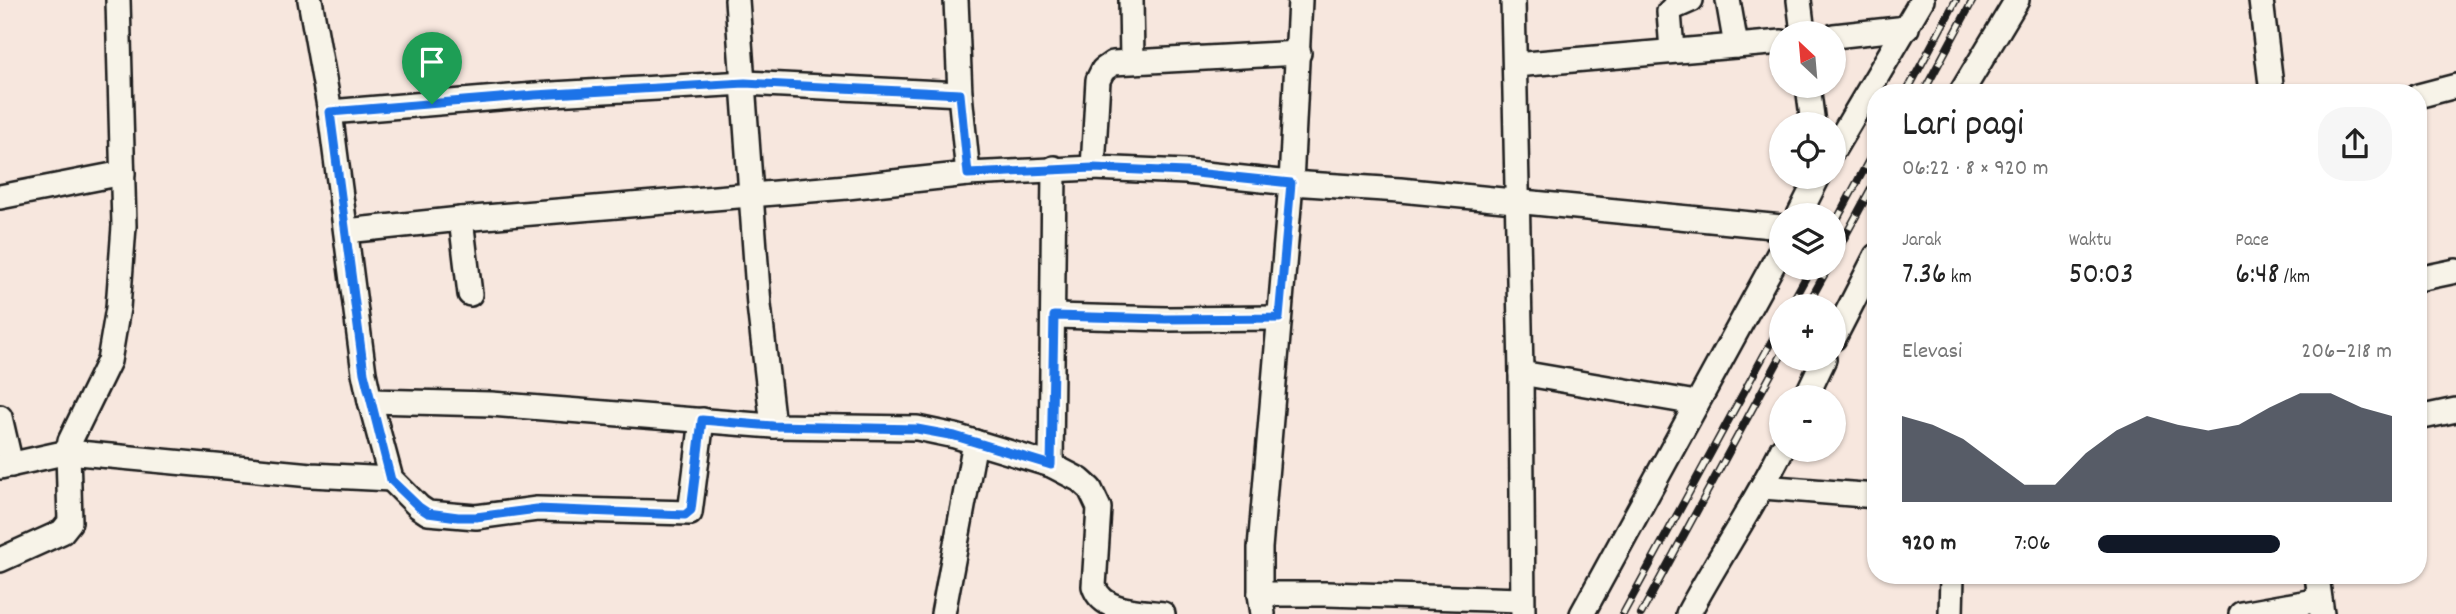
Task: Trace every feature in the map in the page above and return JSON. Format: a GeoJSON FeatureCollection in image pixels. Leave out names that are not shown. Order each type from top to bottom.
{"type":"FeatureCollection","features":[{"type":"Feature","properties":{"kind":"street"},"geometry":{"type":"LineString","coordinates":[[0,560],[62,532],[70,522],[68,452],[75,429],[105,372],[115,335],[123,250],[118,0]]}},
{"type":"Feature","properties":{"kind":"street"},"geometry":{"type":"LineString","coordinates":[[310,0],[330,112],[364,373],[391,480],[428,513],[458,517],[537,509],[685,515],[691,510],[702,420]]}},
{"type":"Feature","properties":{"kind":"street"},"geometry":{"type":"LineString","coordinates":[[737,0],[759,306],[773,426]]}},
{"type":"Feature","properties":{"kind":"street"},"geometry":{"type":"LineString","coordinates":[[956,0],[960,94],[968,174]]}},
{"type":"Feature","properties":{"kind":"street"},"geometry":{"type":"LineString","coordinates":[[1131,0],[1132,61]]}},
{"type":"Feature","properties":{"kind":"street"},"geometry":{"type":"LineString","coordinates":[[1300,0],[1291,183],[1260,548],[1262,604],[1327,594],[1523,607],[1513,0]]}},
{"type":"Feature","properties":{"kind":"street"},"geometry":{"type":"LineString","coordinates":[[1672,50],[1669,12],[1691,0]]}},
{"type":"Feature","properties":{"kind":"street"},"geometry":{"type":"LineString","coordinates":[[1728,0],[1736,46]]}},
{"type":"Feature","properties":{"kind":"street"},"geometry":{"type":"LineString","coordinates":[[1799,0],[1802,21]]}},
{"type":"Feature","properties":{"kind":"street"},"geometry":{"type":"LineString","coordinates":[[1873,84],[1922,0]]}},
{"type":"Feature","properties":{"kind":"street"},"geometry":{"type":"LineString","coordinates":[[1966,84],[2017,0]]}},
{"type":"Feature","properties":{"kind":"street"},"geometry":{"type":"LineString","coordinates":[[2261,0],[2271,84]]}},
{"type":"Feature","properties":{"kind":"street"},"geometry":{"type":"LineString","coordinates":[[1846,35],[1907,28]]}},
{"type":"Feature","properties":{"kind":"street"},"geometry":{"type":"LineString","coordinates":[[1514,65],[1769,43]]}},
{"type":"Feature","properties":{"kind":"street"},"geometry":{"type":"LineString","coordinates":[[1093,168],[1100,74],[1113,63],[1299,53]]}},
{"type":"Feature","properties":{"kind":"street"},"geometry":{"type":"LineString","coordinates":[[330,112],[535,95],[745,83],[960,94]]}},
{"type":"Feature","properties":{"kind":"street"},"geometry":{"type":"LineString","coordinates":[[2427,94],[2456,86]]}},
{"type":"Feature","properties":{"kind":"street"},"geometry":{"type":"LineString","coordinates":[[1846,129],[1867,94]]}},
{"type":"Feature","properties":{"kind":"street"},"geometry":{"type":"LineString","coordinates":[[346,231],[1054,168],[1186,172],[1769,226]]}},
{"type":"Feature","properties":{"kind":"street"},"geometry":{"type":"LineString","coordinates":[[1051,465],[1054,168]]}},
{"type":"Feature","properties":{"kind":"street"},"geometry":{"type":"LineString","coordinates":[[0,197],[122,173]]}},
{"type":"Feature","properties":{"kind":"street"},"geometry":{"type":"LineString","coordinates":[[461,219],[470,293]]}},
{"type":"Feature","properties":{"kind":"street"},"geometry":{"type":"LineString","coordinates":[[1582,614],[1769,271]]}},
{"type":"Feature","properties":{"kind":"street"},"geometry":{"type":"LineString","coordinates":[[2427,277],[2456,271]]}},
{"type":"Feature","properties":{"kind":"street"},"geometry":{"type":"LineString","coordinates":[[1846,316],[1867,277]]}},
{"type":"Feature","properties":{"kind":"street"},"geometry":{"type":"LineString","coordinates":[[1054,316],[1279,318]]}},
{"type":"Feature","properties":{"kind":"street"},"geometry":{"type":"LineString","coordinates":[[1521,373],[1696,403]]}},
{"type":"Feature","properties":{"kind":"street"},"geometry":{"type":"LineString","coordinates":[[370,401],[503,404],[773,426],[917,429],[975,442],[1051,465],[1080,480],[1096,498],[1099,522],[1094,586],[1098,596],[1113,606],[1163,614]]}},
{"type":"Feature","properties":{"kind":"street"},"geometry":{"type":"LineString","coordinates":[[2427,416],[2456,410]]}},
{"type":"Feature","properties":{"kind":"street"},"geometry":{"type":"LineString","coordinates":[[0,417],[5,466],[68,452],[391,480]]}},
{"type":"Feature","properties":{"kind":"street"},"geometry":{"type":"LineString","coordinates":[[943,614],[975,442]]}},
{"type":"Feature","properties":{"kind":"street"},"geometry":{"type":"LineString","coordinates":[[1688,614],[1776,462]]}},
{"type":"Feature","properties":{"kind":"street"},"geometry":{"type":"LineString","coordinates":[[1763,487],[1867,495]]}},
{"type":"Feature","properties":{"kind":"street"},"geometry":{"type":"LineString","coordinates":[[1951,614],[1952,584]]}},
{"type":"Feature","properties":{"kind":"street"},"geometry":{"type":"LineString","coordinates":[[2241,614],[2321,607],[2318,584]]}},
{"type":"Feature","properties":{"kind":"railway"},"geometry":{"type":"LineString","coordinates":[[1911,84],[1956,0]]}},
{"type":"Feature","properties":{"kind":"railway"},"geometry":{"type":"LineString","coordinates":[[1928,84],[1973,0]]}},
{"type":"Feature","properties":{"kind":"railway"},"geometry":{"type":"LineString","coordinates":[[1846,203],[1867,164]]}},
{"type":"Feature","properties":{"kind":"railway"},"geometry":{"type":"LineString","coordinates":[[1846,235],[1867,196]]}},
{"type":"Feature","properties":{"kind":"railway"},"geometry":{"type":"LineString","coordinates":[[1797,294],[1804,280]]}},
{"type":"Feature","properties":{"kind":"railway"},"geometry":{"type":"LineString","coordinates":[[1814,294],[1821,280]]}},
{"type":"Feature","properties":{"kind":"railway"},"geometry":{"type":"LineString","coordinates":[[1623,614],[1769,346]]}},
{"type":"Feature","properties":{"kind":"railway"},"geometry":{"type":"LineString","coordinates":[[1641,614],[1773,371]]}},
{"type":"Feature","properties":{"kind":"route"},"geometry":{"type":"LineString","coordinates":[[745,83],[960,94],[968,174],[1093,168],[1186,172],[1291,183],[1279,318],[1054,316],[1051,465],[955,436],[917,429],[773,426],[702,420],[691,510],[685,515],[537,509],[476,517],[428,513],[391,480],[366,388],[330,112],[432,104],[745,83]]}}]}
